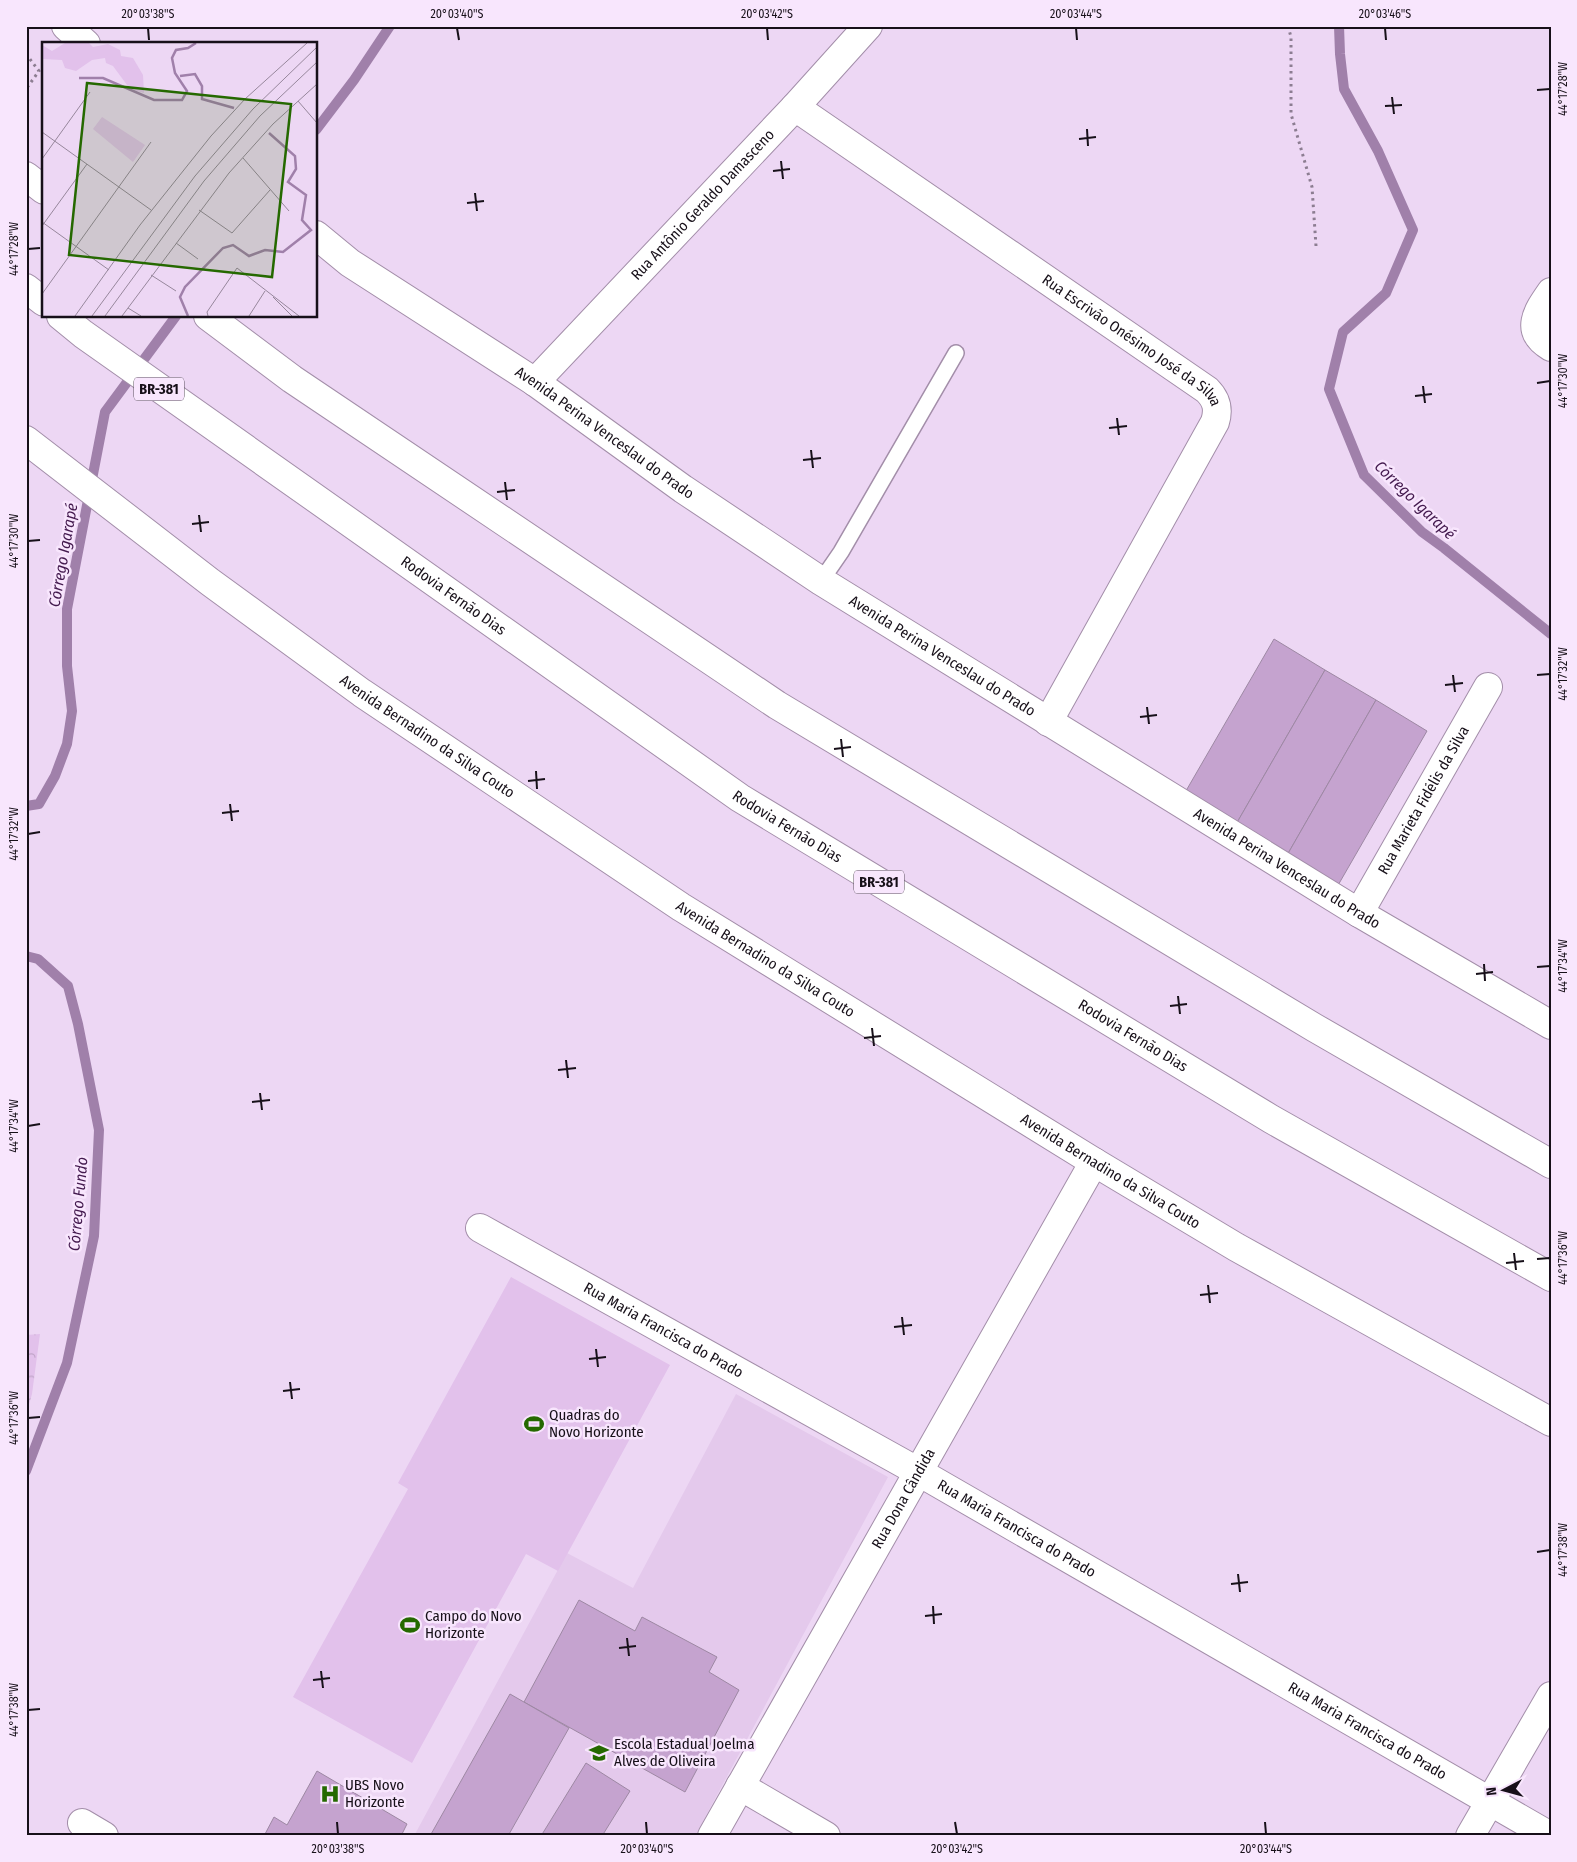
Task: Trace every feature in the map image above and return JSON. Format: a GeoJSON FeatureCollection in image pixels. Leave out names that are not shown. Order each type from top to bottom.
{"type":"FeatureCollection","features":[{"type":"Feature","properties":{"kind":"main road"},"geometry":{"type":"LineString","coordinates":[[66,26],[84,42]]}},
{"type":"Feature","properties":{"kind":"main road","name":"Rua Antônio Geraldo Damasceno"},"geometry":{"type":"LineString","coordinates":[[535,382],[795,107],[868,26]]}},
{"type":"Feature","properties":{"kind":"main road","name":"Rua Escrivão Onésimo José da Silva"},"geometry":{"type":"LineString","coordinates":[[795,107],[1214,396],[1218,414],[1215,422],[1048,722]]}},
{"type":"Feature","properties":{"kind":"main road"},"geometry":{"type":"LineString","coordinates":[[26,176],[42,188]]}},
{"type":"Feature","properties":{"kind":"main road","name":"Avenida Perina Venceslau do Prado"},"geometry":{"type":"LineString","coordinates":[[318,237],[350,262],[535,382],[683,489],[821,581],[1359,913],[1551,1025]]}},
{"type":"Feature","properties":{"kind":"main road"},"geometry":{"type":"LineString","coordinates":[[26,288],[42,300]]}},
{"type":"Feature","properties":{"kind":"main road"},"geometry":{"type":"LineString","coordinates":[[1543,338],[1535,319],[1551,292]]}},
{"type":"Feature","properties":{"kind":"main road","name":"Rodovia Fernão Dias"},"geometry":{"type":"LineString","coordinates":[[63,318],[236,443],[740,798],[1271,1119],[1551,1277]]}},
{"type":"Feature","properties":{"kind":"main road"},"geometry":{"type":"LineString","coordinates":[[211,318],[292,379],[777,705],[1315,1028],[1551,1164]]}},
{"type":"Feature","properties":{"kind":"main road","name":"Avenida Bernadino da Silva Couto"},"geometry":{"type":"LineString","coordinates":[[26,440],[210,582],[362,693],[681,907],[1094,1162],[1236,1247],[1551,1422]]}},
{"type":"Feature","properties":{"kind":"main road","name":"Rua Marieta Fidélis da Silva"},"geometry":{"type":"LineString","coordinates":[[1359,913],[1488,687]]}},
{"type":"Feature","properties":{"kind":"main road","name":"Rua Dona Cândida"},"geometry":{"type":"LineString","coordinates":[[712,1836],[1094,1162]]}},
{"type":"Feature","properties":{"kind":"main road","name":"Rua Maria Francisca do Prado"},"geometry":{"type":"LineString","coordinates":[[480,1228],[918,1471],[1550,1836]]}},
{"type":"Feature","properties":{"kind":"main road"},"geometry":{"type":"LineString","coordinates":[[1470,1836],[1551,1696]]}},
{"type":"Feature","properties":{"kind":"main road"},"geometry":{"type":"LineString","coordinates":[[740,1786],[826,1836]]}},
{"type":"Feature","properties":{"kind":"lane"},"geometry":{"type":"LineString","coordinates":[[821,581],[842,552],[956,353]]}},
{"type":"Feature","properties":{"kind":"path"},"geometry":{"type":"LineString","coordinates":[[1288,26],[1291,37],[1291,114],[1312,187],[1316,246]]}},
{"type":"Feature","properties":{"kind":"path"},"geometry":{"type":"LineString","coordinates":[[26,54],[39,71],[26,89]]}},
{"type":"Feature","properties":{"kind":"shaded area","name":"Escola Estadual Joelma Alves de Oliveira"},"geometry":{"type":"Polygon","coordinates":[[[736,1394],[888,1477],[695,1836],[414,1836],[567,1553],[633,1588],[736,1394]]]}},
{"type":"Feature","properties":{"kind":"green space"},"geometry":{"type":"Polygon","coordinates":[[[511,1277],[670,1365],[558,1571],[526,1554],[412,1763],[293,1697],[408,1489],[398,1483],[511,1277]]]}},
{"type":"Feature","properties":{"kind":"green space"},"geometry":{"type":"Polygon","coordinates":[[[40,1334],[32,1394],[26,1415],[26,1335],[40,1334]]]}},
{"type":"Feature","properties":{"kind":"building"},"geometry":{"type":"Polygon","coordinates":[[[1274,639],[1325,670],[1235,826],[1183,796],[1274,639]]]}},
{"type":"Feature","properties":{"kind":"building"},"geometry":{"type":"Polygon","coordinates":[[[1325,670],[1376,700],[1286,857],[1235,826],[1325,670]]]}},
{"type":"Feature","properties":{"kind":"building"},"geometry":{"type":"Polygon","coordinates":[[[1376,700],[1427,731],[1337,887],[1286,857],[1376,700]]]}},
{"type":"Feature","properties":{"kind":"building"},"geometry":{"type":"Polygon","coordinates":[[[579,1600],[635,1631],[642,1617],[717,1657],[709,1672],[739,1690],[685,1792],[524,1702],[579,1600]]]}},
{"type":"Feature","properties":{"kind":"building"},"geometry":{"type":"Polygon","coordinates":[[[510,1694],[569,1728],[508,1836],[430,1836],[510,1694]]]}},
{"type":"Feature","properties":{"kind":"building"},"geometry":{"type":"Polygon","coordinates":[[[586,1763],[630,1791],[602,1836],[541,1836],[586,1763]]]}},
{"type":"Feature","properties":{"kind":"building","name":"UBS Novo Horizonte"},"geometry":{"type":"Polygon","coordinates":[[[317,1771],[407,1824],[401,1836],[264,1836],[274,1817],[287,1825],[317,1771]]]}},
{"type":"Feature","properties":{"kind":"waterway","name":"Córrego Igarapé"},"geometry":{"type":"LineString","coordinates":[[318,127],[354,80],[390,26]]}},
{"type":"Feature","properties":{"kind":"waterway","name":"Córrego Igarapé"},"geometry":{"type":"LineString","coordinates":[[1339,26],[1344,89],[1378,151],[1413,230],[1386,293],[1343,332],[1329,389],[1364,475],[1422,532],[1551,634]]}},
{"type":"Feature","properties":{"kind":"waterway","name":"Córrego Igarapé"},"geometry":{"type":"LineString","coordinates":[[26,806],[39,804],[55,776],[67,744],[72,711],[67,666],[67,609],[105,412],[175,318]]}},
{"type":"Feature","properties":{"kind":"waterway","name":"Córrego Fundo"},"geometry":{"type":"LineString","coordinates":[[26,956],[38,959],[68,986],[78,1024],[99,1130],[94,1236],[67,1363],[26,1471]]}},
{"type":"Feature","properties":{"kind":"place","name":"Quadras do Novo Horizonte"},"geometry":{"type":"Point","coordinates":[534,1424]}},
{"type":"Feature","properties":{"kind":"place","name":"Campo do Novo Horizonte"},"geometry":{"type":"Point","coordinates":[410,1625]}},
{"type":"Feature","properties":{"kind":"place","name":"Escola Estadual Joelma Alves de Oliveira"},"geometry":{"type":"Point","coordinates":[599,1753]}},
{"type":"Feature","properties":{"kind":"place","name":"UBS Novo Horizonte"},"geometry":{"type":"Point","coordinates":[330,1794]}}]}
